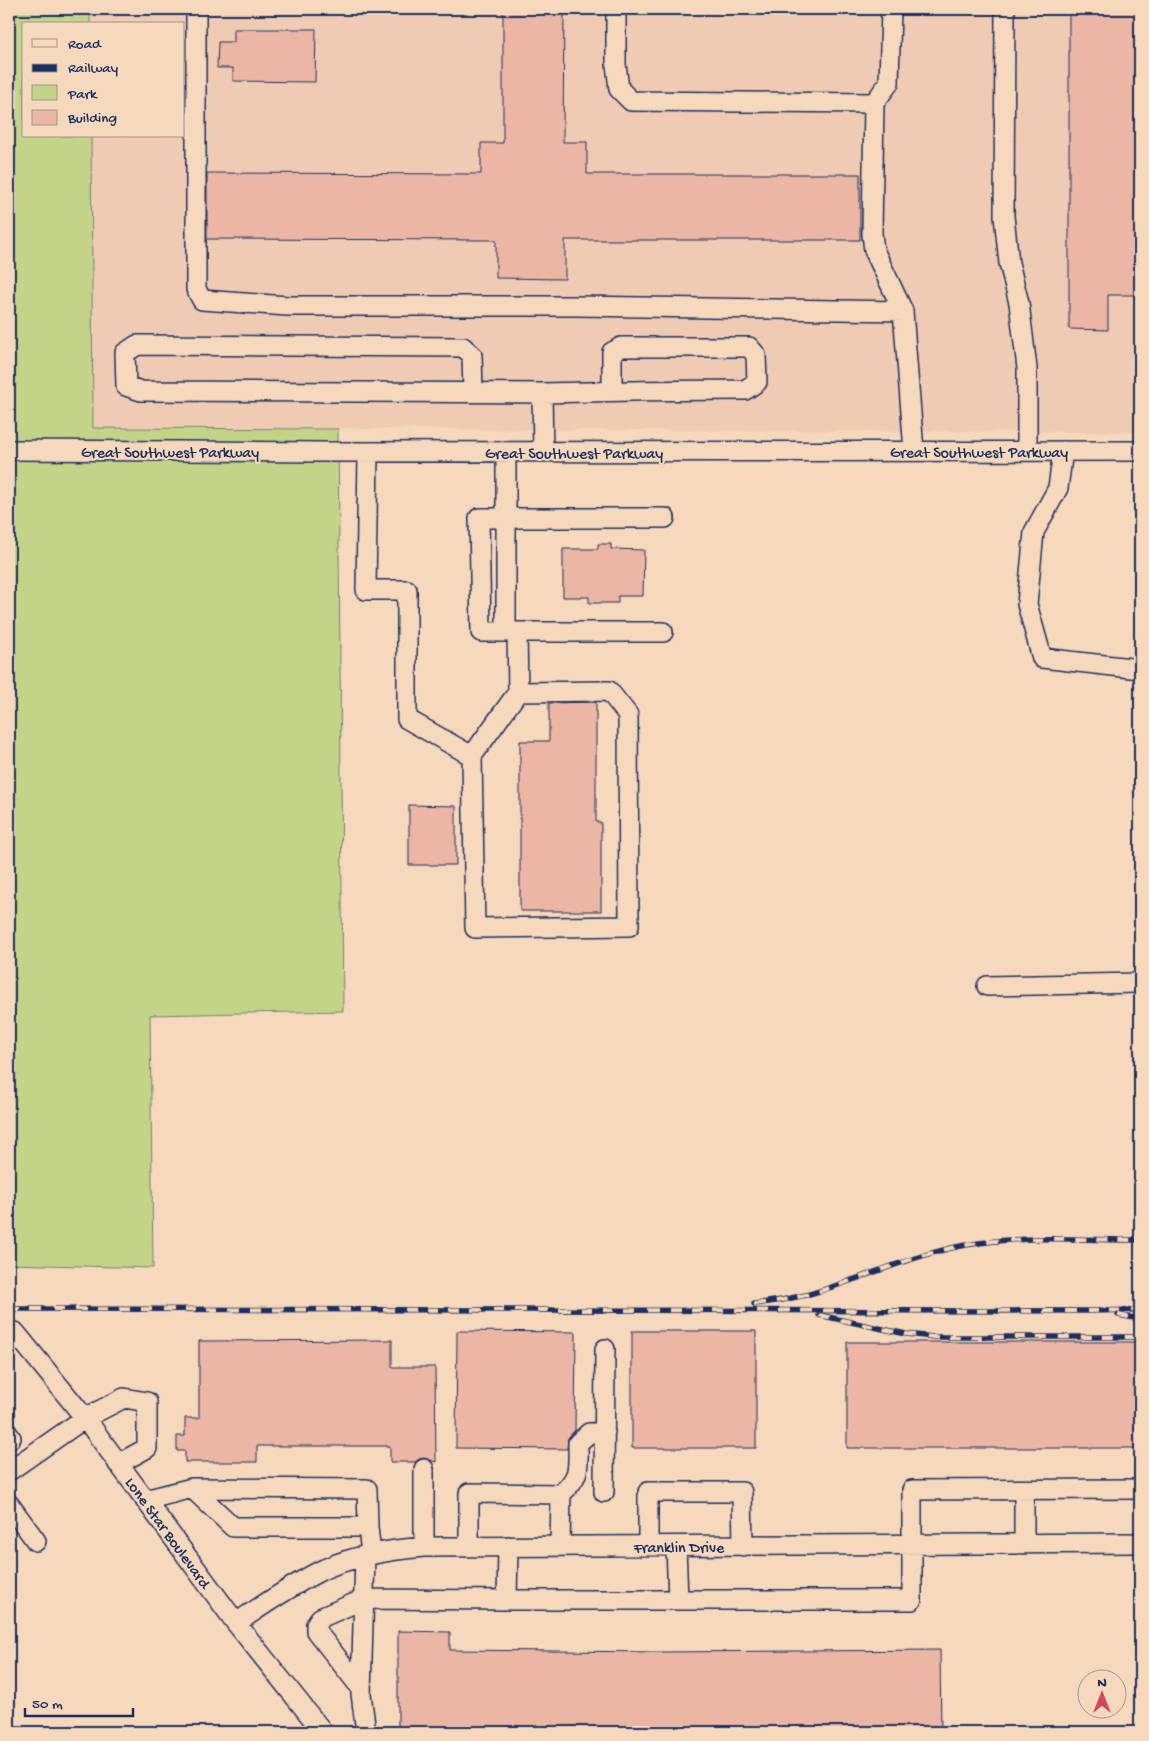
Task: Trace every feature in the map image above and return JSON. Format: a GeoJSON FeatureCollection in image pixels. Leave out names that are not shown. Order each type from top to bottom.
{"type":"FeatureCollection","features":[{"type":"Feature","properties":{"kind":"street"},"geometry":{"type":"LineString","coordinates":[[196,9],[196,289],[202,300],[288,306],[577,306],[903,310]]}},
{"type":"Feature","properties":{"kind":"street"},"geometry":{"type":"LineString","coordinates":[[616,9],[616,64],[619,89],[631,101],[874,103]]}},
{"type":"Feature","properties":{"kind":"street"},"geometry":{"type":"LineString","coordinates":[[890,9],[889,83],[874,103],[872,234],[874,250],[903,310],[914,451]]}},
{"type":"Feature","properties":{"kind":"street"},"geometry":{"type":"LineString","coordinates":[[1005,9],[1004,216],[1009,263],[1019,303],[1027,368],[1027,451]]}},
{"type":"Feature","properties":{"kind":"street"},"geometry":{"type":"LineString","coordinates":[[473,392],[472,355],[463,347],[137,345],[125,353],[126,386],[141,391],[542,393],[745,390],[757,382],[756,355],[749,347],[621,347],[612,352],[612,391]]}},
{"type":"Feature","properties":{"kind":"street"},"geometry":{"type":"LineString","coordinates":[[542,393],[543,452]]}},
{"type":"Feature","properties":{"kind":"street","name":"Great Southwest Parkway"},"geometry":{"type":"LineString","coordinates":[[9,450],[368,452],[1140,451]]}},
{"type":"Feature","properties":{"kind":"street"},"geometry":{"type":"LineString","coordinates":[[1063,451],[1058,488],[1034,532],[1027,604],[1042,658],[1140,669]]}},
{"type":"Feature","properties":{"kind":"street"},"geometry":{"type":"LineString","coordinates":[[368,452],[366,590],[407,590],[407,719],[472,756]]}},
{"type":"Feature","properties":{"kind":"street"},"geometry":{"type":"LineString","coordinates":[[506,452],[506,518],[512,632],[518,692],[472,756],[475,928],[629,926],[628,716],[608,691],[518,692]]}},
{"type":"Feature","properties":{"kind":"street"},"geometry":{"type":"LineString","coordinates":[[663,632],[481,632],[479,518],[665,518]]}},
{"type":"Feature","properties":{"kind":"street"},"geometry":{"type":"LineString","coordinates":[[987,986],[1140,983]]}},
{"type":"Feature","properties":{"kind":"street","name":"Lone Star Boulevard"},"geometry":{"type":"LineString","coordinates":[[15,1339],[85,1418],[236,1623],[323,1732]]}},
{"type":"Feature","properties":{"kind":"street"},"geometry":{"type":"LineString","coordinates":[[604,1492],[605,1349]]}},
{"type":"Feature","properties":{"kind":"street"},"geometry":{"type":"LineString","coordinates":[[9,1471],[85,1418],[124,1398],[147,1402],[147,1448],[118,1464]]}},
{"type":"Feature","properties":{"kind":"street"},"geometry":{"type":"LineString","coordinates":[[560,1546],[561,1494],[578,1473],[578,1443],[589,1433],[604,1432]]}},
{"type":"Feature","properties":{"kind":"street"},"geometry":{"type":"LineString","coordinates":[[424,1469],[424,1547]]}},
{"type":"Feature","properties":{"kind":"street"},"geometry":{"type":"LineString","coordinates":[[145,1500],[192,1488],[367,1489],[368,1555],[364,1599],[361,1688],[366,1732]]}},
{"type":"Feature","properties":{"kind":"street"},"geometry":{"type":"LineString","coordinates":[[192,1488],[233,1527],[368,1527]]}},
{"type":"Feature","properties":{"kind":"street"},"geometry":{"type":"LineString","coordinates":[[361,1688],[316,1631],[316,1624],[320,1618],[364,1599],[912,1600],[912,1490],[1140,1489]]}},
{"type":"Feature","properties":{"kind":"street"},"geometry":{"type":"LineString","coordinates":[[1024,1490],[1024,1544]]}},
{"type":"Feature","properties":{"kind":"street"},"geometry":{"type":"LineString","coordinates":[[648,1546],[648,1492],[742,1492],[743,1546]]}},
{"type":"Feature","properties":{"kind":"street"},"geometry":{"type":"LineString","coordinates":[[469,1546],[469,1493],[561,1494]]}},
{"type":"Feature","properties":{"kind":"street"},"geometry":{"type":"LineString","coordinates":[[9,1504],[36,1541]]}},
{"type":"Feature","properties":{"kind":"street","name":"Franklin Drive"},"geometry":{"type":"LineString","coordinates":[[236,1623],[286,1590],[325,1569],[393,1549],[469,1546],[1140,1543]]}},
{"type":"Feature","properties":{"kind":"street"},"geometry":{"type":"LineString","coordinates":[[507,1600],[508,1546]]}},
{"type":"Feature","properties":{"kind":"street"},"geometry":{"type":"LineString","coordinates":[[676,1546],[678,1600]]}},
{"type":"Feature","properties":{"kind":"shaded area"},"geometry":{"type":"Polygon","coordinates":[[[90,9],[1140,9],[1140,432],[92,428],[91,138],[185,138],[185,22],[90,22],[90,9]]]}},
{"type":"Feature","properties":{"kind":"green space"},"geometry":{"type":"Polygon","coordinates":[[[9,9],[90,9],[90,22],[22,22],[22,138],[91,138],[93,428],[338,429],[343,1011],[150,1015],[153,1268],[9,1264],[9,9]]]}},
{"type":"Feature","properties":{"kind":"building"},"geometry":{"type":"Polygon","coordinates":[[[503,9],[564,9],[563,142],[587,142],[587,174],[860,174],[860,240],[565,240],[565,279],[496,278],[496,240],[207,239],[207,173],[481,174],[481,143],[503,143],[503,9]]]}},
{"type":"Feature","properties":{"kind":"building"},"geometry":{"type":"Polygon","coordinates":[[[1069,9],[1140,9],[1140,295],[1108,295],[1108,330],[1069,329],[1069,9]]]}},
{"type":"Feature","properties":{"kind":"building"},"geometry":{"type":"Polygon","coordinates":[[[234,29],[316,29],[315,82],[233,81],[233,68],[217,68],[218,42],[234,42],[234,29]]]}},
{"type":"Feature","properties":{"kind":"building"},"geometry":{"type":"Polygon","coordinates":[[[598,544],[611,544],[611,549],[644,550],[643,596],[618,596],[618,603],[589,603],[589,597],[563,597],[563,549],[598,549],[598,544]]]}},
{"type":"Feature","properties":{"kind":"building"},"geometry":{"type":"Polygon","coordinates":[[[596,702],[596,822],[601,822],[601,911],[520,911],[520,741],[549,741],[549,703],[596,702]]]}},
{"type":"Feature","properties":{"kind":"building"},"geometry":{"type":"Polygon","coordinates":[[[409,805],[456,806],[456,865],[409,865],[409,805]]]}},
{"type":"Feature","properties":{"kind":"building"},"geometry":{"type":"Polygon","coordinates":[[[457,1331],[576,1332],[575,1430],[568,1438],[567,1449],[456,1448],[457,1331]]]}},
{"type":"Feature","properties":{"kind":"building"},"geometry":{"type":"Polygon","coordinates":[[[632,1331],[756,1331],[756,1448],[632,1448],[632,1331]]]}},
{"type":"Feature","properties":{"kind":"building"},"geometry":{"type":"Polygon","coordinates":[[[392,1340],[392,1367],[435,1367],[436,1462],[424,1458],[415,1462],[390,1462],[390,1446],[257,1446],[257,1462],[185,1462],[185,1451],[177,1451],[177,1436],[185,1436],[185,1418],[199,1418],[199,1341],[392,1340]]]}},
{"type":"Feature","properties":{"kind":"building"},"geometry":{"type":"Polygon","coordinates":[[[847,1342],[1140,1342],[1140,1448],[847,1448],[847,1342]]]}},
{"type":"Feature","properties":{"kind":"building"},"geometry":{"type":"Polygon","coordinates":[[[398,1631],[450,1632],[450,1650],[660,1652],[940,1650],[941,1732],[398,1732],[398,1631]]]}},
{"type":"Feature","properties":{"kind":"railway"},"geometry":{"type":"LineString","coordinates":[[754,1304],[806,1295],[905,1261],[966,1245],[1031,1239],[1140,1240]]}},
{"type":"Feature","properties":{"kind":"railway"},"geometry":{"type":"LineString","coordinates":[[9,1309],[1140,1310]]}},
{"type":"Feature","properties":{"kind":"railway"},"geometry":{"type":"LineString","coordinates":[[819,1315],[906,1334],[934,1337],[1140,1337]]}},
{"type":"Feature","properties":{"kind":"railway"},"geometry":{"type":"LineString","coordinates":[[1118,1315],[1140,1319]]}}]}
